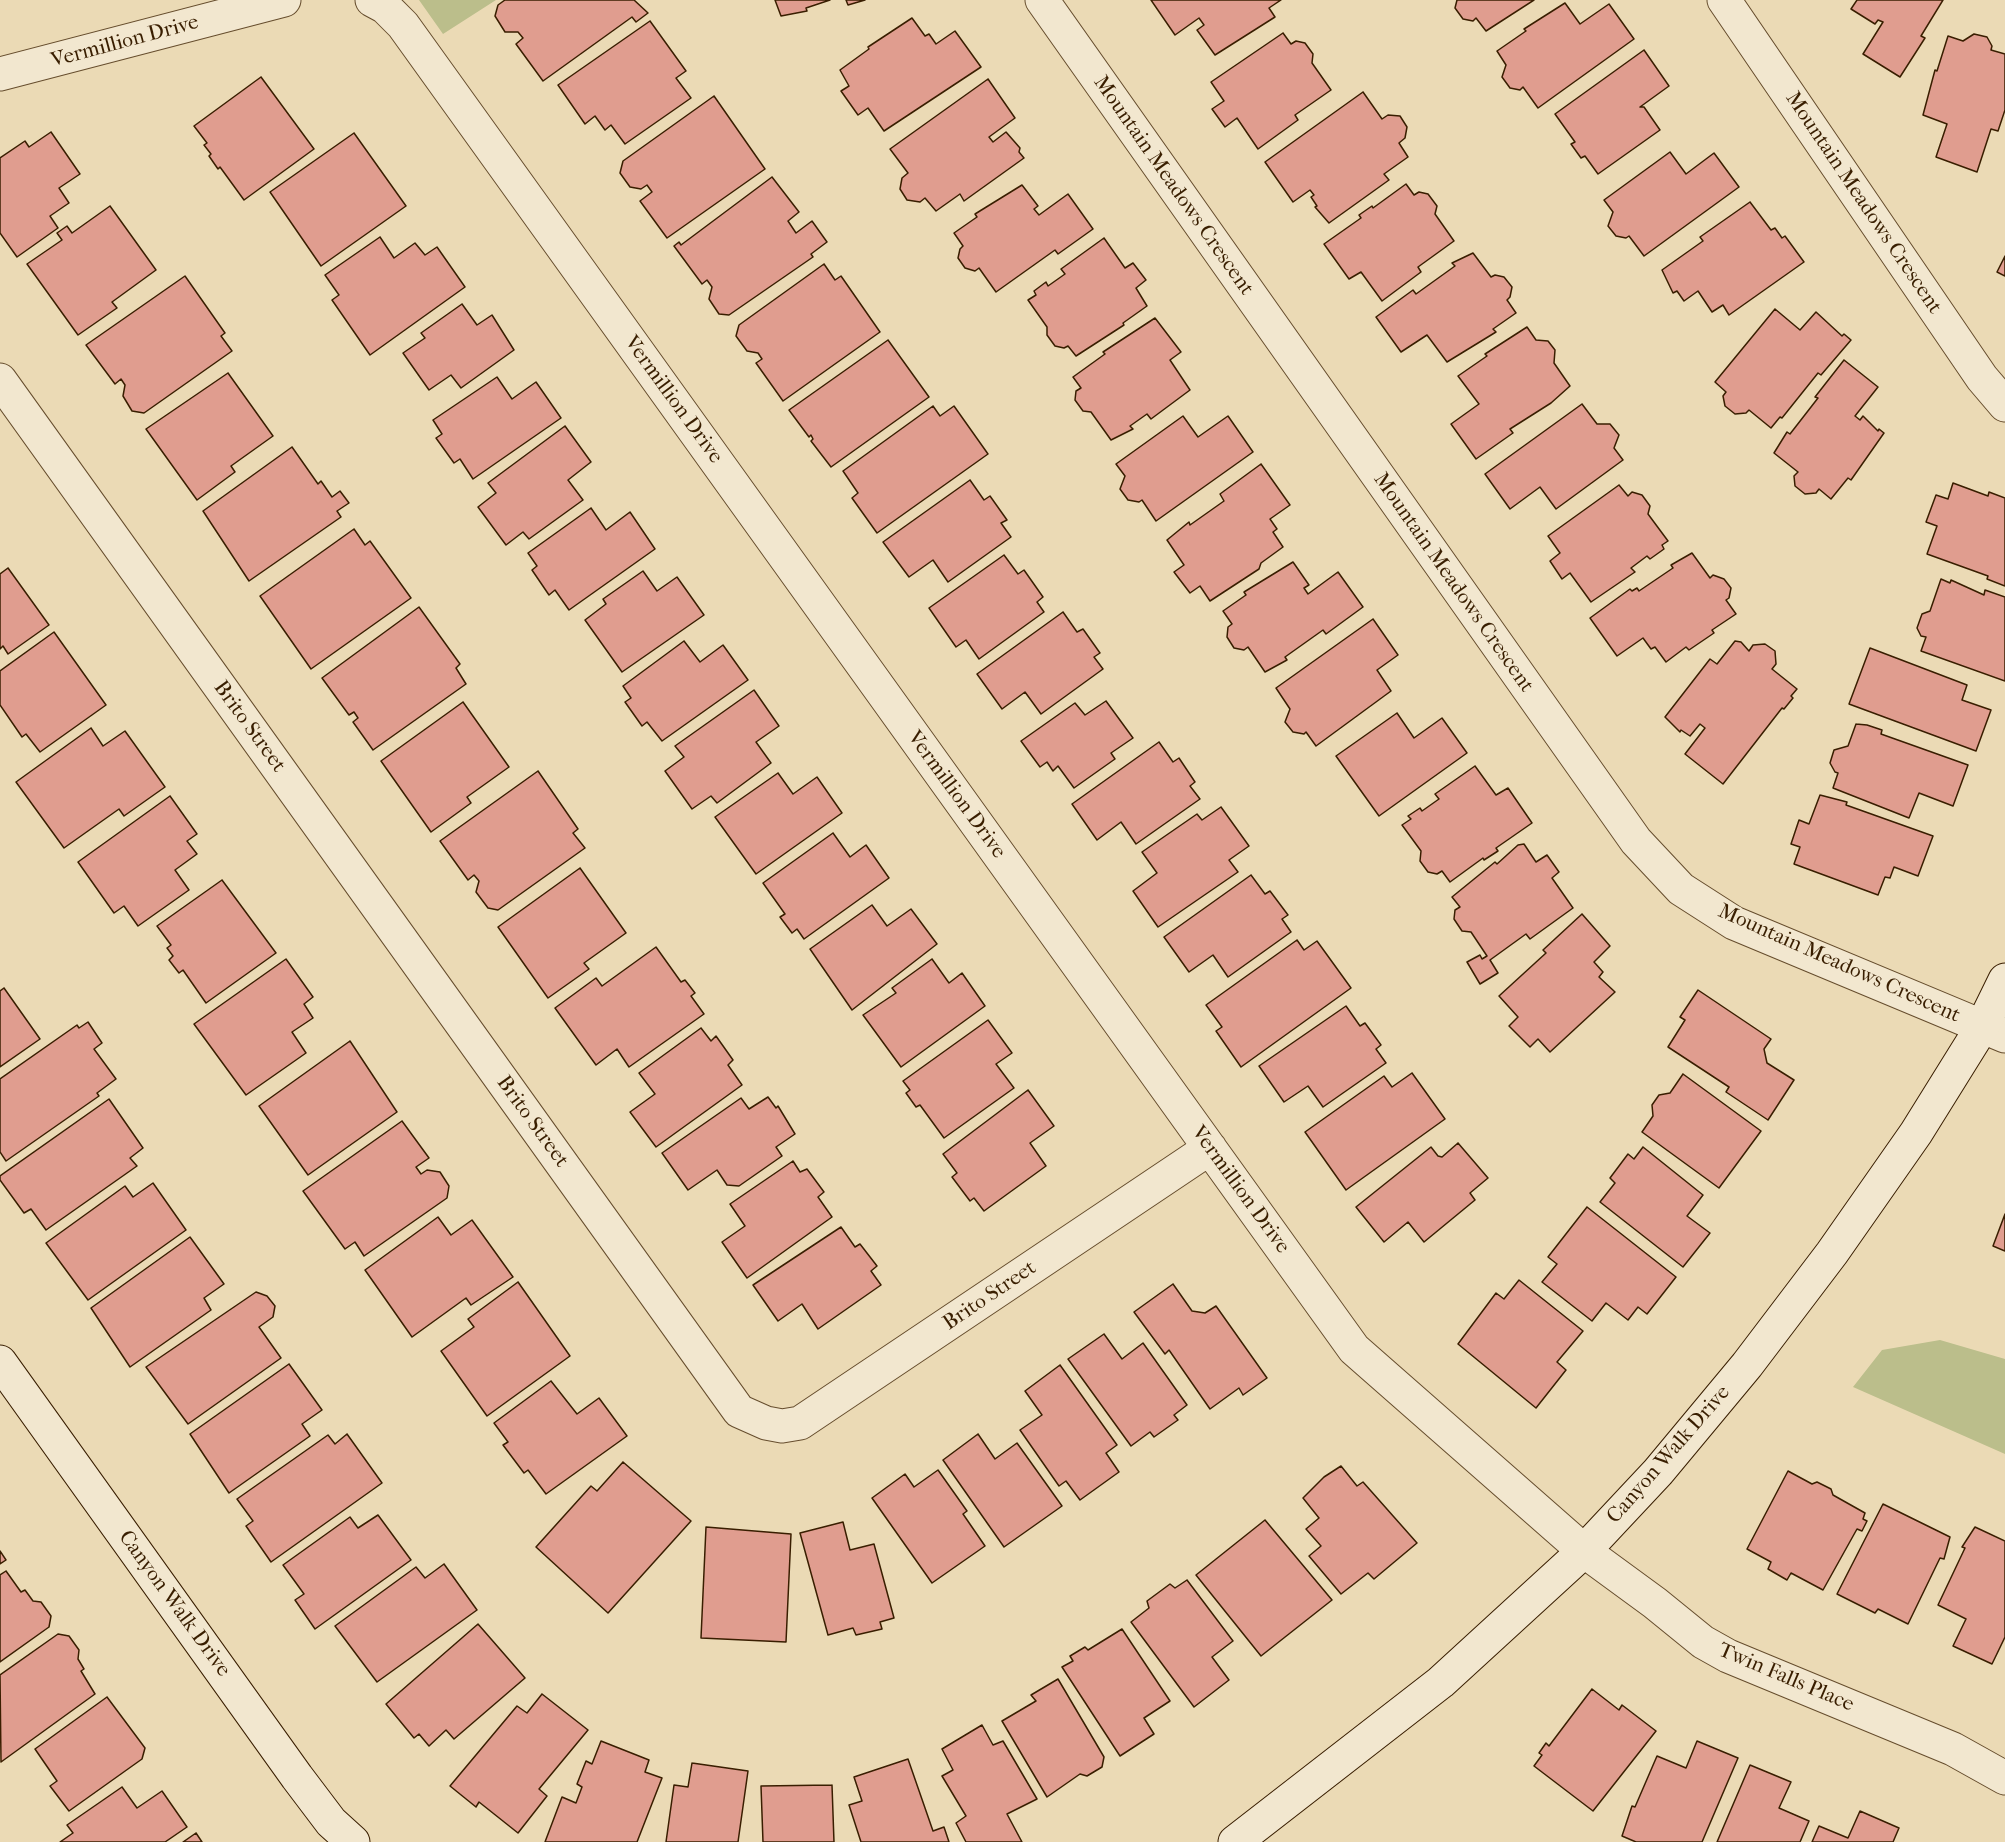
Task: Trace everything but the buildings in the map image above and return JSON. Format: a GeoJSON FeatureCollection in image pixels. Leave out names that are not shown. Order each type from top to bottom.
{"type":"FeatureCollection","features":[{"type":"Feature","properties":{"kind":"street","name":"Vermillion Drive"},"geometry":{"type":"LineString","coordinates":[[0,74],[284,0]]}},
{"type":"Feature","properties":{"kind":"street","name":"Vermillion Drive"},"geometry":{"type":"LineString","coordinates":[[372,0],[385,7],[403,26],[1354,1349],[1584,1551]]}},
{"type":"Feature","properties":{"kind":"street","name":"Mountain Meadows Crescent"},"geometry":{"type":"LineString","coordinates":[[1042,0],[1636,841],[1681,889],[1734,923],[1994,1031]]}},
{"type":"Feature","properties":{"kind":"street","name":"Mountain Meadows Crescent"},"geometry":{"type":"LineString","coordinates":[[1724,0],[1976,368],[2005,405]]}},
{"type":"Feature","properties":{"kind":"street","name":"Brito Street"},"geometry":{"type":"LineString","coordinates":[[0,380],[739,1411],[766,1423],[782,1426],[800,1423],[1210,1148]]}},
{"type":"Feature","properties":{"kind":"street","name":"Canyon Walk Drive"},"geometry":{"type":"LineString","coordinates":[[1235,1842],[1441,1682],[1584,1551],[1658,1472],[1747,1365],[1832,1253],[1916,1133],[1994,1031],[2005,980]]}},
{"type":"Feature","properties":{"kind":"street","name":"Canyon Walk Drive"},"geometry":{"type":"LineString","coordinates":[[0,1362],[297,1777],[331,1822],[353,1842]]}},
{"type":"Feature","properties":{"kind":"street","name":"Twin Falls Place"},"geometry":{"type":"LineString","coordinates":[[1584,1551],[1655,1603],[1703,1642],[1728,1656],[1953,1749],[2005,1778]]}},
{"type":"Feature","properties":{"kind":"green space"},"geometry":{"type":"Polygon","coordinates":[[[419,0],[496,0],[443,34],[419,0]]]}},
{"type":"Feature","properties":{"kind":"green space"},"geometry":{"type":"Polygon","coordinates":[[[1940,1340],[2005,1359],[2005,1454],[1853,1387],[1882,1350],[1940,1340]]]}}]}
